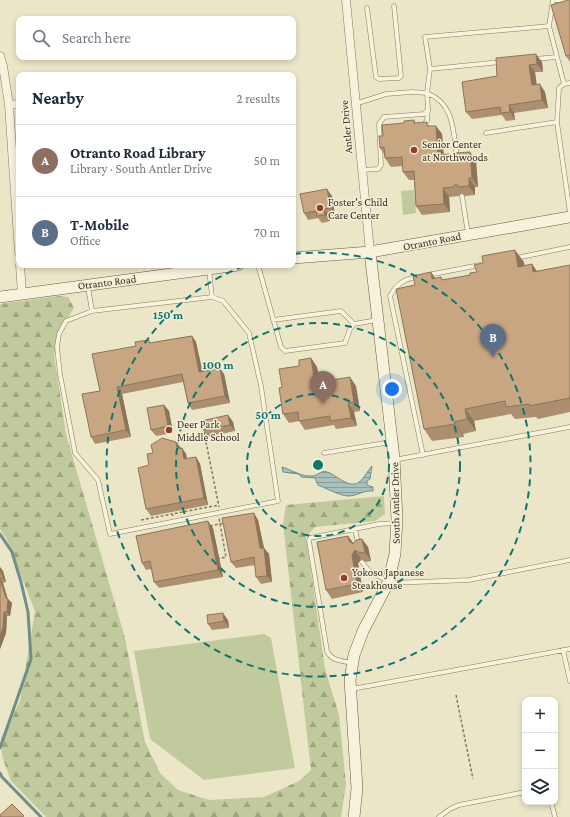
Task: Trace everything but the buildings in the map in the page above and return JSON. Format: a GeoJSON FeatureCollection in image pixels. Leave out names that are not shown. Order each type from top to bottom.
{"type":"FeatureCollection","features":[{"type":"Feature","properties":{"kind":"street","name":"Antler Drive"},"geometry":{"type":"LineString","coordinates":[[346,0],[370,252]]}},
{"type":"Feature","properties":{"kind":"street"},"geometry":{"type":"LineString","coordinates":[[0,56],[9,105],[16,208]]}},
{"type":"Feature","properties":{"kind":"street"},"geometry":{"type":"LineString","coordinates":[[9,105],[16,104]]}},
{"type":"Feature","properties":{"kind":"street","name":"Otranto Road"},"geometry":{"type":"LineString","coordinates":[[296,258],[370,252],[570,217]]}},
{"type":"Feature","properties":{"kind":"street","name":"South Antler Drive"},"geometry":{"type":"LineString","coordinates":[[354,817],[357,788],[350,689],[353,663],[363,631],[389,582],[396,554],[397,523],[394,460],[370,252]]}},
{"type":"Feature","properties":{"kind":"street"},"geometry":{"type":"LineString","coordinates":[[20,268],[22,293]]}},
{"type":"Feature","properties":{"kind":"street","name":"Otranto Road"},"geometry":{"type":"LineString","coordinates":[[0,297],[216,268]]}},
{"type":"Feature","properties":{"kind":"lane"},"geometry":{"type":"LineString","coordinates":[[564,84],[549,26],[554,0],[570,1]]}},
{"type":"Feature","properties":{"kind":"lane"},"geometry":{"type":"LineString","coordinates":[[368,8],[376,77],[379,79],[399,78],[401,76],[394,6]]}},
{"type":"Feature","properties":{"kind":"lane"},"geometry":{"type":"LineString","coordinates":[[415,126],[425,124],[428,109],[426,93],[430,69],[426,37],[549,26]]}},
{"type":"Feature","properties":{"kind":"lane"},"geometry":{"type":"LineString","coordinates":[[533,59],[557,57]]}},
{"type":"Feature","properties":{"kind":"lane"},"geometry":{"type":"LineString","coordinates":[[430,69],[509,61]]}},
{"type":"Feature","properties":{"kind":"lane"},"geometry":{"type":"LineString","coordinates":[[570,83],[564,84],[558,88],[557,122],[570,213]]}},
{"type":"Feature","properties":{"kind":"lane"},"geometry":{"type":"LineString","coordinates":[[355,104],[386,94],[412,92],[426,93],[437,97],[444,103],[449,112],[458,162]]}},
{"type":"Feature","properties":{"kind":"lane"},"geometry":{"type":"LineString","coordinates":[[361,170],[378,169],[381,165],[380,120],[384,117],[424,114],[428,109]]}},
{"type":"Feature","properties":{"kind":"lane"},"geometry":{"type":"LineString","coordinates":[[486,133],[557,122]]}},
{"type":"Feature","properties":{"kind":"lane"},"geometry":{"type":"LineString","coordinates":[[379,129],[386,128]]}},
{"type":"Feature","properties":{"kind":"lane"},"geometry":{"type":"LineString","coordinates":[[565,176],[570,175]]}},
{"type":"Feature","properties":{"kind":"lane"},"geometry":{"type":"LineString","coordinates":[[462,196],[468,235]]}},
{"type":"Feature","properties":{"kind":"lane"},"geometry":{"type":"LineString","coordinates":[[511,259],[570,247]]}},
{"type":"Feature","properties":{"kind":"lane"},"geometry":{"type":"LineString","coordinates":[[423,455],[390,296],[394,288],[406,279],[489,264]]}},
{"type":"Feature","properties":{"kind":"lane"},"geometry":{"type":"LineString","coordinates":[[259,268],[281,347],[285,351],[345,343],[350,329],[354,324],[377,320]]}},
{"type":"Feature","properties":{"kind":"lane"},"geometry":{"type":"LineString","coordinates":[[209,269],[212,297]]}},
{"type":"Feature","properties":{"kind":"lane"},"geometry":{"type":"LineString","coordinates":[[88,284],[92,311]]}},
{"type":"Feature","properties":{"kind":"lane"},"geometry":{"type":"LineString","coordinates":[[212,297],[224,302],[249,334],[261,386],[278,501],[110,534],[98,480],[75,453],[57,348],[59,334],[66,321],[92,311],[212,297]]}},
{"type":"Feature","properties":{"kind":"lane"},"geometry":{"type":"LineString","coordinates":[[274,320],[341,311],[354,324]]}},
{"type":"Feature","properties":{"kind":"lane"},"geometry":{"type":"LineString","coordinates":[[394,460],[570,427]]}},
{"type":"Feature","properties":{"kind":"lane"},"geometry":{"type":"LineString","coordinates":[[324,453],[392,442]]}},
{"type":"Feature","properties":{"kind":"lane"},"geometry":{"type":"LineString","coordinates":[[353,663],[335,660],[329,656],[327,651],[309,541],[313,536],[354,528],[397,523]]}},
{"type":"Feature","properties":{"kind":"lane"},"geometry":{"type":"LineString","coordinates":[[354,528],[359,549]]}},
{"type":"Feature","properties":{"kind":"lane"},"geometry":{"type":"LineString","coordinates":[[362,562],[370,572],[389,582],[469,580],[570,560]]}},
{"type":"Feature","properties":{"kind":"lane"},"geometry":{"type":"LineString","coordinates":[[350,689],[570,649]]}},
{"type":"Feature","properties":{"kind":"lane"},"geometry":{"type":"LineString","coordinates":[[564,650],[570,681]]}},
{"type":"Feature","properties":{"kind":"lane"},"geometry":{"type":"LineString","coordinates":[[439,817],[450,809],[459,805],[522,793]]}},
{"type":"Feature","properties":{"kind":"lane"},"geometry":{"type":"LineString","coordinates":[[552,805],[555,817]]}},
{"type":"Feature","properties":{"kind":"path"},"geometry":{"type":"LineString","coordinates":[[141,520],[172,514]]}},
{"type":"Feature","properties":{"kind":"path"},"geometry":{"type":"LineString","coordinates":[[205,527],[226,523]]}},
{"type":"Feature","properties":{"kind":"path"},"geometry":{"type":"LineString","coordinates":[[226,557],[233,556]]}},
{"type":"Feature","properties":{"kind":"path"},"geometry":{"type":"LineString","coordinates":[[456,695],[473,779]]}},
{"type":"Feature","properties":{"kind":"green space"},"geometry":{"type":"Polygon","coordinates":[[[414,190],[416,213],[403,215],[401,191],[414,190]]]}},
{"type":"Feature","properties":{"kind":"green space"},"geometry":{"type":"Polygon","coordinates":[[[58,296],[68,297],[74,308],[64,324],[54,354],[66,434],[125,638],[145,742],[160,773],[178,790],[209,800],[264,797],[299,781],[311,770],[283,524],[286,505],[384,496],[385,514],[375,521],[315,527],[306,537],[325,669],[339,715],[346,784],[341,817],[46,817],[11,781],[2,756],[1,738],[20,701],[35,611],[7,540],[0,529],[0,304],[58,296]]]}},
{"type":"Feature","properties":{"kind":"green space"},"geometry":{"type":"Polygon","coordinates":[[[264,634],[271,638],[295,768],[204,780],[150,739],[134,651],[264,634]]]}},
{"type":"Feature","properties":{"kind":"water"},"geometry":{"type":"Polygon","coordinates":[[[372,466],[370,479],[367,481],[367,485],[373,487],[373,491],[348,496],[318,485],[315,478],[301,477],[299,474],[283,472],[282,467],[308,476],[314,476],[327,472],[344,482],[355,484],[360,481],[372,466]]]}},
{"type":"Feature","properties":{"kind":"waterway"},"geometry":{"type":"LineString","coordinates":[[0,534],[12,552],[21,582],[28,612],[31,659],[0,748]]}},
{"type":"Feature","properties":{"kind":"waterway"},"geometry":{"type":"LineString","coordinates":[[0,773],[2,777],[41,817]]}},
{"type":"Feature","properties":{"kind":"place","name":"Senior Center at Northwoods"},"geometry":{"type":"Point","coordinates":[414,150]}},
{"type":"Feature","properties":{"kind":"place","name":"Foster's Child Care Center"},"geometry":{"type":"Point","coordinates":[320,208]}},
{"type":"Feature","properties":{"kind":"place","name":"T-Mobile"},"geometry":{"type":"Point","coordinates":[493,357]}},
{"type":"Feature","properties":{"kind":"place","name":"Otranto Road Library"},"geometry":{"type":"Point","coordinates":[323,404]}},
{"type":"Feature","properties":{"kind":"place","name":"Deer Park Middle School"},"geometry":{"type":"Point","coordinates":[169,430]}},
{"type":"Feature","properties":{"kind":"place","name":"Yokoso Japanese Steakhouse"},"geometry":{"type":"Point","coordinates":[344,578]}}]}
